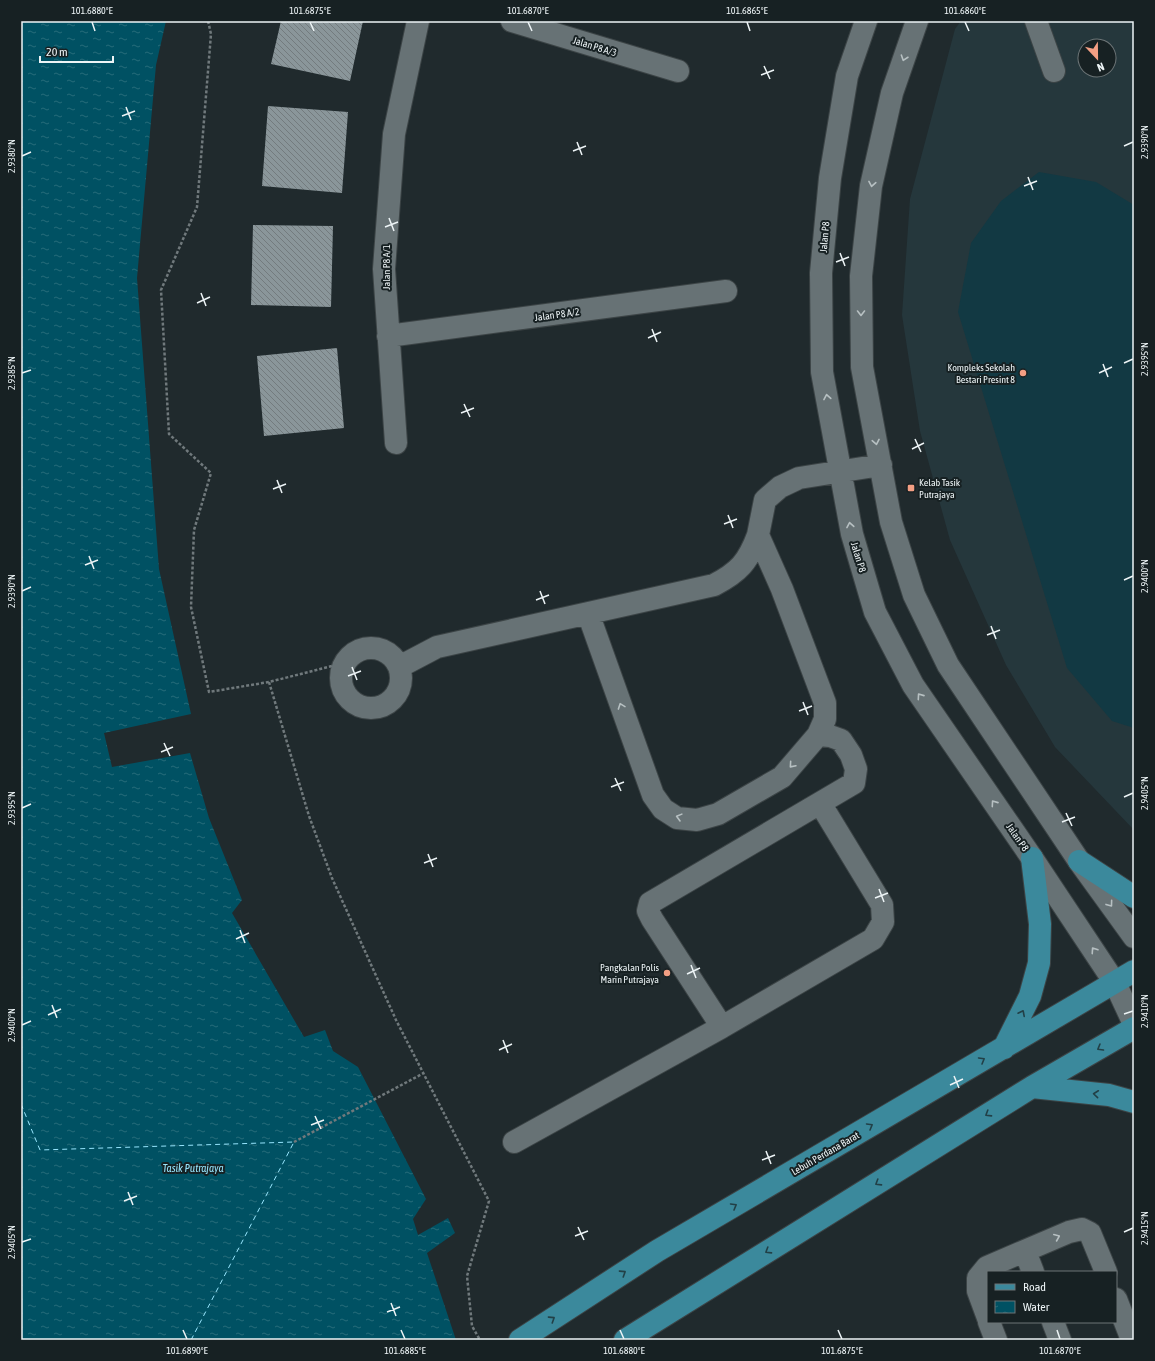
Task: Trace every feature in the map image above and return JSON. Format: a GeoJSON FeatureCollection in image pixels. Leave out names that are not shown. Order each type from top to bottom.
{"type":"FeatureCollection","features":[{"type":"Feature","properties":{"kind":"main road"},"geometry":{"type":"LineString","coordinates":[[1004,1048],[1030,996],[1039,962],[1040,924],[1032,858]]}},
{"type":"Feature","properties":{"kind":"main road"},"geometry":{"type":"LineString","coordinates":[[1079,861],[1134,897]]}},
{"type":"Feature","properties":{"kind":"main road","name":"Lebuh Perdana Barat"},"geometry":{"type":"LineString","coordinates":[[520,1340],[657,1251],[1134,971]]}},
{"type":"Feature","properties":{"kind":"main road"},"geometry":{"type":"LineString","coordinates":[[625,1340],[1032,1087],[1134,1028]]}},
{"type":"Feature","properties":{"kind":"main road"},"geometry":{"type":"LineString","coordinates":[[1032,1087],[1109,1095],[1134,1102]]}},
{"type":"Feature","properties":{"kind":"street","name":"Jalan P8 A/1"},"geometry":{"type":"LineString","coordinates":[[396,443],[384,270],[394,134],[418,21]]}},
{"type":"Feature","properties":{"kind":"street","name":"Jalan P8 A/3"},"geometry":{"type":"LineString","coordinates":[[512,21],[678,71]]}},
{"type":"Feature","properties":{"kind":"street","name":"Jalan P8"},"geometry":{"type":"LineString","coordinates":[[866,21],[847,76],[830,178],[821,273],[822,372],[852,534],[875,612],[913,685],[1032,858],[1115,983],[1134,1024]]}},
{"type":"Feature","properties":{"kind":"street"},"geometry":{"type":"LineString","coordinates":[[917,21],[892,93],[871,186],[861,276],[862,367],[891,522],[914,595],[948,665],[1079,861],[1134,938]]}},
{"type":"Feature","properties":{"kind":"street"},"geometry":{"type":"LineString","coordinates":[[1036,21],[1054,71]]}},
{"type":"Feature","properties":{"kind":"street","name":"Jalan P8 A/2"},"geometry":{"type":"LineString","coordinates":[[388,336],[726,291]]}},
{"type":"Feature","properties":{"kind":"street"},"geometry":{"type":"LineString","coordinates":[[399,667],[437,647],[714,585],[729,577],[741,567],[752,553],[758,536],[765,500],[780,487],[799,478],[880,464]]}},
{"type":"Feature","properties":{"kind":"street"},"geometry":{"type":"LineString","coordinates":[[588,613],[653,795],[663,809],[677,818],[697,820],[718,814],[782,777],[818,735],[825,719],[825,703],[782,589],[758,536]]}},
{"type":"Feature","properties":{"kind":"street"},"geometry":{"type":"LineString","coordinates":[[373,648],[384,651],[393,658],[399,667],[402,678],[400,689],[394,699],[385,706],[374,709],[363,708],[352,704],[345,695],[341,685],[340,673],[344,663],[352,654],[362,649],[373,648]]}},
{"type":"Feature","properties":{"kind":"street"},"geometry":{"type":"LineString","coordinates":[[722,1027],[652,919],[648,911],[650,903],[854,783],[856,769],[851,755],[840,740],[830,736],[818,735]]}},
{"type":"Feature","properties":{"kind":"street"},"geometry":{"type":"LineString","coordinates":[[514,1142],[722,1027],[873,939],[882,922],[882,905],[820,803]]}},
{"type":"Feature","properties":{"kind":"street"},"geometry":{"type":"LineString","coordinates":[[987,1315],[978,1291],[978,1278],[987,1267],[1069,1232],[1082,1229],[1090,1233],[1106,1271]]}},
{"type":"Feature","properties":{"kind":"street"},"geometry":{"type":"LineString","coordinates":[[1025,1251],[1033,1271]]}},
{"type":"Feature","properties":{"kind":"street"},"geometry":{"type":"LineString","coordinates":[[1117,1301],[1132,1340]]}},
{"type":"Feature","properties":{"kind":"street"},"geometry":{"type":"LineString","coordinates":[[990,1323],[996,1340]]}},
{"type":"Feature","properties":{"kind":"street"},"geometry":{"type":"LineString","coordinates":[[1053,1323],[1060,1340]]}},
{"type":"Feature","properties":{"kind":"path"},"geometry":{"type":"LineString","coordinates":[[208,21],[211,34],[197,207],[160,290],[169,434],[211,473],[194,530],[191,607],[209,692],[269,682],[344,663]]}},
{"type":"Feature","properties":{"kind":"path"},"geometry":{"type":"LineString","coordinates":[[269,682],[309,816],[332,878],[396,1020],[489,1200],[468,1276],[472,1326],[480,1340]]}},
{"type":"Feature","properties":{"kind":"path"},"geometry":{"type":"LineString","coordinates":[[294,1142],[424,1073]]}},
{"type":"Feature","properties":{"kind":"shaded area","name":"Kompleks Sekolah Bestari Presint 8"},"geometry":{"type":"Polygon","coordinates":[[[961,21],[1134,21],[1134,830],[1055,747],[1006,665],[950,540],[920,431],[902,315],[910,199],[955,29],[961,21]]]}},
{"type":"Feature","properties":{"kind":"shaded area"},"geometry":{"type":"Polygon","coordinates":[[[1039,172],[1096,182],[1134,205],[1134,728],[1112,721],[1067,668],[958,312],[971,243],[1001,201],[1039,172]]]}},
{"type":"Feature","properties":{"kind":"water","name":"Tasik Putrajaya"},"geometry":{"type":"Polygon","coordinates":[[[21,21],[166,21],[156,65],[137,278],[159,569],[191,714],[104,733],[112,767],[190,753],[209,818],[242,900],[232,913],[304,1037],[325,1030],[333,1051],[358,1067],[426,1199],[413,1219],[418,1235],[448,1218],[455,1233],[427,1253],[456,1340],[21,1340],[21,21]]]}},
{"type":"Feature","properties":{"kind":"building"},"geometry":{"type":"Polygon","coordinates":[[[281,21],[363,21],[350,81],[271,64],[281,21]]]}},
{"type":"Feature","properties":{"kind":"building"},"geometry":{"type":"Polygon","coordinates":[[[268,106],[348,112],[342,193],[262,186],[268,106]]]}},
{"type":"Feature","properties":{"kind":"building"},"geometry":{"type":"Polygon","coordinates":[[[253,225],[333,226],[331,307],[251,305],[253,225]]]}},
{"type":"Feature","properties":{"kind":"building"},"geometry":{"type":"Polygon","coordinates":[[[337,348],[344,428],[264,436],[257,356],[337,348]]]}},
{"type":"Feature","properties":{"kind":"ferry route"},"geometry":{"type":"LineString","coordinates":[[21,1104],[40,1150],[294,1142],[191,1340]]}},
{"type":"Feature","properties":{"kind":"place","name":"Kompleks Sekolah Bestari Presint 8"},"geometry":{"type":"Point","coordinates":[1023,373]}},
{"type":"Feature","properties":{"kind":"place","name":"Kelab Tasik Putrajaya"},"geometry":{"type":"Point","coordinates":[911,488]}},
{"type":"Feature","properties":{"kind":"place","name":"Pangkalan Polis Marin Putrajaya"},"geometry":{"type":"Point","coordinates":[667,973]}}]}
